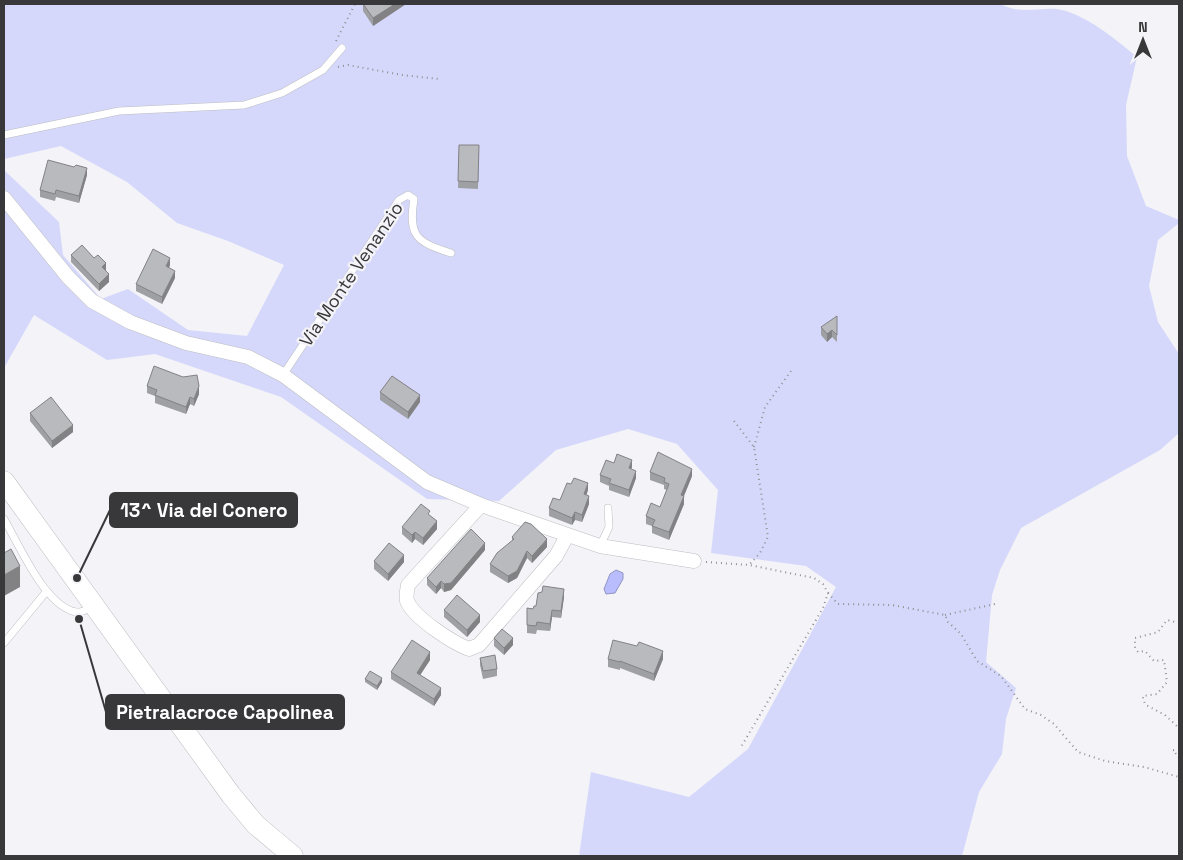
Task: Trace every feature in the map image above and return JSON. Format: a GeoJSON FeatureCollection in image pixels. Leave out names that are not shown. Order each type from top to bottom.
{"type":"FeatureCollection","features":[{"type":"Feature","properties":{"kind":"main road"},"geometry":{"type":"LineString","coordinates":[[4,481],[231,795],[256,825],[292,856]]}},
{"type":"Feature","properties":{"kind":"street"},"geometry":{"type":"LineString","coordinates":[[4,198],[68,277],[92,301],[130,322],[186,343],[248,357],[282,375],[427,482],[481,505],[600,546],[694,561]]}},
{"type":"Feature","properties":{"kind":"street"},"geometry":{"type":"LineString","coordinates":[[481,505],[408,586],[407,600],[413,610],[455,644],[469,649],[479,645],[556,556],[567,536]]}},
{"type":"Feature","properties":{"kind":"lane"},"geometry":{"type":"LineString","coordinates":[[4,135],[119,111],[244,105],[282,93],[323,70],[342,48]]}},
{"type":"Feature","properties":{"kind":"lane","name":"Via Monte Venanzio"},"geometry":{"type":"LineString","coordinates":[[282,375],[399,200],[408,195],[414,199],[411,216],[413,231],[426,245],[451,253]]}},
{"type":"Feature","properties":{"kind":"lane"},"geometry":{"type":"LineString","coordinates":[[600,546],[610,527],[608,508]]}},
{"type":"Feature","properties":{"kind":"lane"},"geometry":{"type":"LineString","coordinates":[[4,519],[46,592],[71,611],[81,612],[94,606]]}},
{"type":"Feature","properties":{"kind":"lane"},"geometry":{"type":"LineString","coordinates":[[4,643],[46,592]]}},
{"type":"Feature","properties":{"kind":"path"},"geometry":{"type":"LineString","coordinates":[[334,47],[355,4]]}},
{"type":"Feature","properties":{"kind":"path"},"geometry":{"type":"LineString","coordinates":[[323,70],[348,65],[402,75],[439,79]]}},
{"type":"Feature","properties":{"kind":"path"},"geometry":{"type":"LineString","coordinates":[[750,565],[760,553],[768,537],[754,447],[765,407],[790,371]]}},
{"type":"Feature","properties":{"kind":"path"},"geometry":{"type":"LineString","coordinates":[[734,421],[754,447]]}},
{"type":"Feature","properties":{"kind":"path"},"geometry":{"type":"LineString","coordinates":[[694,561],[750,565],[814,578],[823,584],[838,604],[892,605],[945,615],[995,604]]}},
{"type":"Feature","properties":{"kind":"path"},"geometry":{"type":"LineString","coordinates":[[741,747],[823,608],[828,593]]}},
{"type":"Feature","properties":{"kind":"path"},"geometry":{"type":"LineString","coordinates":[[945,615],[948,622],[961,634],[977,661],[1001,676],[1025,709],[1041,715],[1054,724],[1078,752],[1105,762],[1144,767],[1179,777]]}},
{"type":"Feature","properties":{"kind":"path"},"geometry":{"type":"LineString","coordinates":[[1179,623],[1167,620],[1158,632],[1135,638],[1135,648],[1138,652],[1145,651],[1154,661],[1164,660],[1167,682],[1157,694],[1144,696],[1143,700],[1146,705],[1165,715],[1179,728]]}},
{"type":"Feature","properties":{"kind":"path"},"geometry":{"type":"LineString","coordinates":[[1179,751],[1173,750],[1179,758]]}},
{"type":"Feature","properties":{"kind":"shaded area"},"geometry":{"type":"Polygon","coordinates":[[[4,4],[1001,4],[1018,10],[1058,9],[1066,11],[1085,19],[1137,57],[1126,105],[1127,156],[1146,206],[1179,220],[1179,223],[1158,240],[1149,286],[1158,322],[1179,354],[1179,433],[1160,450],[1021,528],[1000,570],[992,595],[986,662],[1016,688],[1006,719],[1002,754],[979,792],[962,856],[579,856],[591,772],[689,797],[748,749],[836,587],[806,566],[711,553],[718,490],[677,444],[628,429],[556,450],[499,501],[427,499],[281,397],[155,354],[107,360],[34,315],[4,368],[4,170],[59,222],[63,255],[101,299],[128,289],[188,330],[247,336],[284,265],[228,241],[177,223],[127,182],[61,146],[4,159],[4,4]]]}},
{"type":"Feature","properties":{"kind":"water"},"geometry":{"type":"Polygon","coordinates":[[[616,570],[623,573],[623,579],[615,593],[606,594],[604,589],[610,574],[616,570]]]}},
{"type":"Feature","properties":{"kind":"building"},"geometry":{"type":"Polygon","coordinates":[[[363,4],[395,4],[373,18],[363,4]]]}},
{"type":"Feature","properties":{"kind":"building"},"geometry":{"type":"Polygon","coordinates":[[[459,145],[479,145],[478,182],[458,181],[459,145]]]}},
{"type":"Feature","properties":{"kind":"building"},"geometry":{"type":"Polygon","coordinates":[[[48,160],[74,167],[76,165],[87,168],[79,196],[56,190],[55,194],[40,190],[48,160]]]}},
{"type":"Feature","properties":{"kind":"building"},"geometry":{"type":"Polygon","coordinates":[[[82,245],[94,258],[98,255],[106,263],[102,267],[109,274],[99,284],[71,255],[82,245]]]}},
{"type":"Feature","properties":{"kind":"building"},"geometry":{"type":"Polygon","coordinates":[[[153,249],[170,258],[166,266],[175,271],[162,297],[136,284],[153,249]]]}},
{"type":"Feature","properties":{"kind":"building"},"geometry":{"type":"Polygon","coordinates":[[[837,316],[837,335],[832,330],[827,334],[821,327],[837,316]]]}},
{"type":"Feature","properties":{"kind":"building"},"geometry":{"type":"Polygon","coordinates":[[[154,366],[183,377],[197,375],[199,386],[194,399],[190,397],[186,407],[155,395],[157,390],[147,386],[154,366]]]}},
{"type":"Feature","properties":{"kind":"building"},"geometry":{"type":"Polygon","coordinates":[[[392,376],[420,395],[408,412],[380,392],[392,376]]]}},
{"type":"Feature","properties":{"kind":"building"},"geometry":{"type":"Polygon","coordinates":[[[51,397],[73,425],[52,441],[30,413],[51,397]]]}},
{"type":"Feature","properties":{"kind":"building"},"geometry":{"type":"Polygon","coordinates":[[[658,452],[692,469],[681,495],[684,496],[669,532],[652,526],[655,520],[646,516],[651,503],[660,507],[669,484],[664,482],[665,478],[650,472],[658,452]]]}},
{"type":"Feature","properties":{"kind":"building"},"geometry":{"type":"Polygon","coordinates":[[[617,454],[632,460],[629,468],[636,471],[629,490],[609,483],[611,479],[600,475],[606,460],[614,463],[617,454]]]}},
{"type":"Feature","properties":{"kind":"building"},"geometry":{"type":"Polygon","coordinates":[[[574,478],[588,483],[584,494],[589,496],[582,515],[575,512],[572,518],[549,508],[553,498],[560,500],[567,483],[571,484],[574,478]]]}},
{"type":"Feature","properties":{"kind":"building"},"geometry":{"type":"Polygon","coordinates":[[[421,504],[430,511],[428,514],[437,521],[423,538],[415,532],[412,535],[402,527],[421,504]]]}},
{"type":"Feature","properties":{"kind":"building"},"geometry":{"type":"Polygon","coordinates":[[[525,522],[531,524],[547,539],[532,556],[527,551],[517,571],[508,576],[490,564],[497,553],[514,539],[512,537],[525,522]]]}},
{"type":"Feature","properties":{"kind":"building"},"geometry":{"type":"Polygon","coordinates":[[[471,529],[485,543],[451,583],[444,584],[441,581],[436,587],[427,578],[471,529]]]}},
{"type":"Feature","properties":{"kind":"building"},"geometry":{"type":"Polygon","coordinates":[[[389,543],[404,555],[388,574],[374,561],[389,543]]]}},
{"type":"Feature","properties":{"kind":"building"},"geometry":{"type":"Polygon","coordinates":[[[11,549],[20,566],[4,575],[4,553],[11,549]]]}},
{"type":"Feature","properties":{"kind":"building"},"geometry":{"type":"Polygon","coordinates":[[[543,586],[564,589],[561,611],[552,610],[550,624],[537,622],[536,626],[527,625],[527,608],[533,609],[536,606],[538,593],[542,592],[543,586]]]}},
{"type":"Feature","properties":{"kind":"building"},"geometry":{"type":"Polygon","coordinates":[[[457,595],[480,615],[467,630],[444,610],[457,595]]]}},
{"type":"Feature","properties":{"kind":"building"},"geometry":{"type":"Polygon","coordinates":[[[502,629],[513,638],[504,648],[494,638],[502,629]]]}},
{"type":"Feature","properties":{"kind":"building"},"geometry":{"type":"Polygon","coordinates":[[[412,640],[430,652],[417,673],[441,688],[434,699],[391,672],[412,640]]]}},
{"type":"Feature","properties":{"kind":"building"},"geometry":{"type":"Polygon","coordinates":[[[613,640],[637,646],[639,642],[663,651],[654,674],[620,661],[608,659],[613,640]]]}},
{"type":"Feature","properties":{"kind":"building"},"geometry":{"type":"Polygon","coordinates":[[[495,655],[497,669],[483,671],[480,658],[495,655]]]}},
{"type":"Feature","properties":{"kind":"building"},"geometry":{"type":"Polygon","coordinates":[[[370,671],[382,678],[377,686],[365,679],[370,671]]]}},
{"type":"Feature","properties":{"kind":"place","name":"13^ Via del Conero"},"geometry":{"type":"Point","coordinates":[77,578]}},
{"type":"Feature","properties":{"kind":"place","name":"Pietralacroce Capolinea"},"geometry":{"type":"Point","coordinates":[79,619]}}]}
